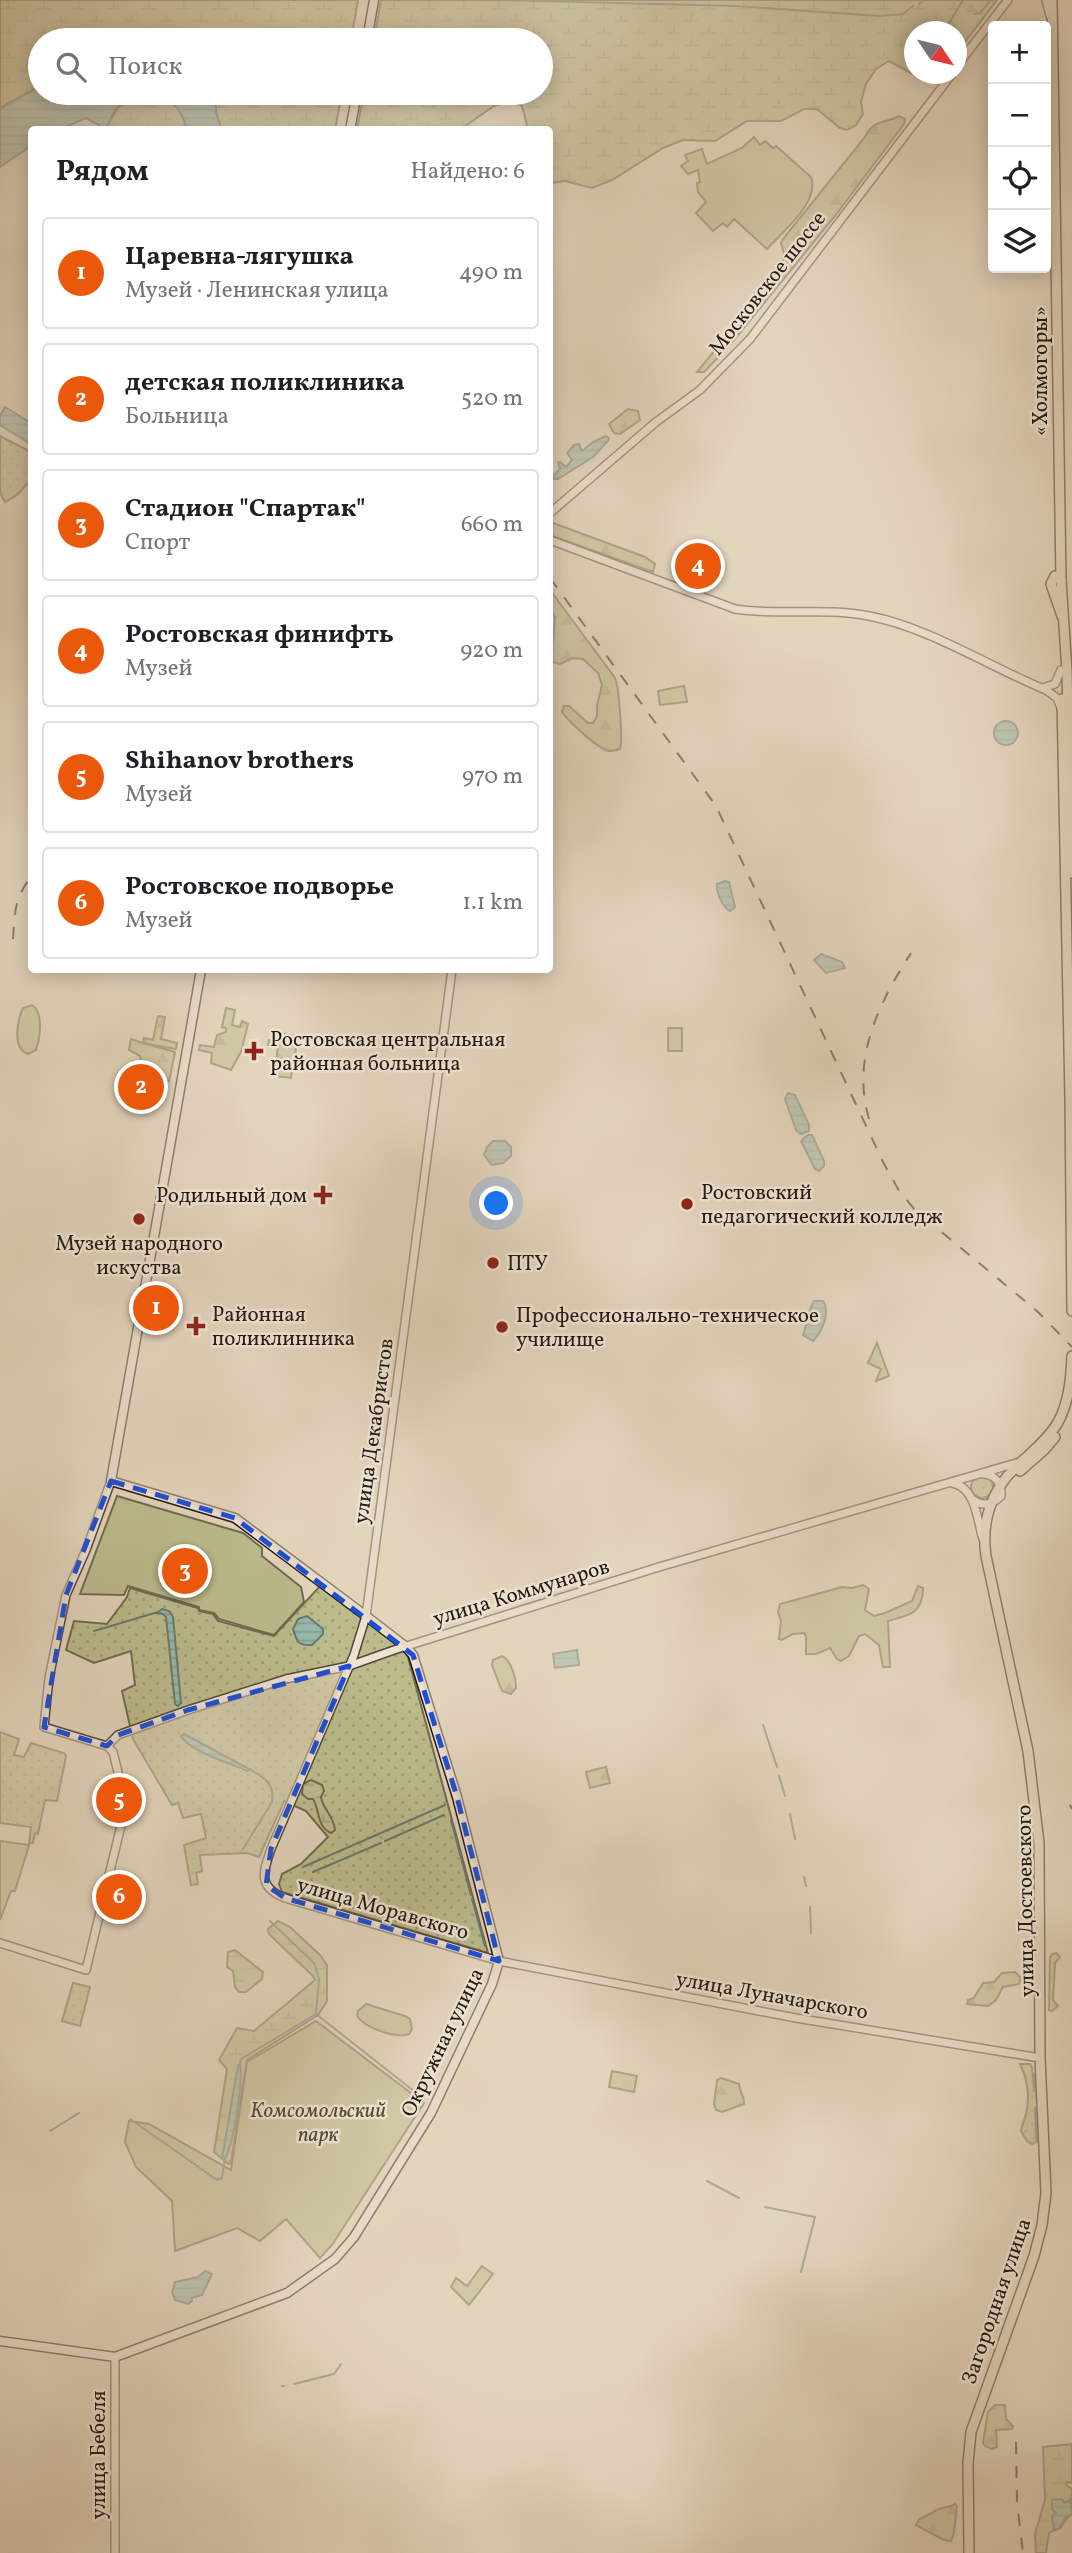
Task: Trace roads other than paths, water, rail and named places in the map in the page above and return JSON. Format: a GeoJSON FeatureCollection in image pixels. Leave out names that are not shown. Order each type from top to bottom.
{"type":"FeatureCollection","features":[{"type":"Feature","properties":{"kind":"main road"},"geometry":{"type":"LineString","coordinates":[[369,28],[374,0]]}},
{"type":"Feature","properties":{"kind":"main road","name":"«Холмогоры»"},"geometry":{"type":"LineString","coordinates":[[1052,0],[1061,580],[1070,698],[1072,827],[1069,851],[1072,873]]}},
{"type":"Feature","properties":{"kind":"main road"},"geometry":{"type":"LineString","coordinates":[[351,126],[355,105]]}},
{"type":"Feature","properties":{"kind":"main road","name":"«Холмогоры»"},"geometry":{"type":"LineString","coordinates":[[1063,617],[1062,710],[1069,851],[1072,1311]]}},
{"type":"Feature","properties":{"kind":"main road"},"geometry":{"type":"LineString","coordinates":[[1069,728],[1072,716]]}},
{"type":"Feature","properties":{"kind":"main road"},"geometry":{"type":"LineString","coordinates":[[111,1481],[200,973]]}},
{"type":"Feature","properties":{"kind":"main road"},"geometry":{"type":"LineString","coordinates":[[991,1503],[1023,1461],[1044,1441],[1058,1422],[1068,1396],[1072,1356]]}},
{"type":"Feature","properties":{"kind":"main road"},"geometry":{"type":"LineString","coordinates":[[1000,1491],[1050,1443],[1072,1400]]}},
{"type":"Feature","properties":{"kind":"main road","name":"Окружная улица"},"geometry":{"type":"LineString","coordinates":[[0,2341],[115,2357],[288,2293],[313,2276],[345,2248],[431,2113],[492,1984],[499,1961],[457,1797],[417,1668],[405,1646],[236,1518],[111,1481]]}},
{"type":"Feature","properties":{"kind":"main road","name":"улица Достоевского"},"geometry":{"type":"LineString","coordinates":[[1000,1491],[992,1519],[990,1546],[1034,1749],[1045,1842],[1043,2059]]}},
{"type":"Feature","properties":{"kind":"main road","name":"улица Достоевского"},"geometry":{"type":"LineString","coordinates":[[991,1503],[984,1541],[1028,1751],[1035,1801],[1040,1871],[1043,2059]]}},
{"type":"Feature","properties":{"kind":"main road","name":"Загородная улица"},"geometry":{"type":"LineString","coordinates":[[969,2553],[968,2463],[971,2432],[1034,2256],[1044,2214],[1043,2059]]}},
{"type":"Feature","properties":{"kind":"main road","name":"Загородная улица"},"geometry":{"type":"LineString","coordinates":[[974,2553],[973,2470],[977,2429],[1035,2270],[1047,2226],[1051,2178],[1043,2059]]}},
{"type":"Feature","properties":{"kind":"street"},"geometry":{"type":"LineString","coordinates":[[967,54],[1008,0]]}},
{"type":"Feature","properties":{"kind":"street"},"geometry":{"type":"LineString","coordinates":[[1046,0],[1052,32]]}},
{"type":"Feature","properties":{"kind":"street","name":"Московское шоссе"},"geometry":{"type":"LineString","coordinates":[[553,510],[656,422],[700,390],[750,339],[944,84]]}},
{"type":"Feature","properties":{"kind":"street"},"geometry":{"type":"LineString","coordinates":[[553,541],[735,609],[758,612],[833,611],[885,620],[915,630],[1042,688],[1055,696],[1062,710]]}},
{"type":"Feature","properties":{"kind":"street"},"geometry":{"type":"LineString","coordinates":[[1042,688],[1050,688],[1055,684],[1061,670]]}},
{"type":"Feature","properties":{"kind":"street","name":"улица Декабристов"},"geometry":{"type":"LineString","coordinates":[[264,1880],[271,1849],[349,1666],[366,1616],[452,973]]}},
{"type":"Feature","properties":{"kind":"street","name":"улица Коммунаров"},"geometry":{"type":"LineString","coordinates":[[107,1746],[118,1735],[286,1679],[349,1666],[700,1554],[1023,1461]]}},
{"type":"Feature","properties":{"kind":"street"},"geometry":{"type":"LineString","coordinates":[[984,1541],[968,1482],[979,1475],[993,1476],[1000,1491]]}},
{"type":"Feature","properties":{"kind":"street"},"geometry":{"type":"LineString","coordinates":[[0,1943],[86,1970],[127,1805],[114,1756],[107,1746],[44,1727],[49,1678],[66,1595],[111,1481]]}},
{"type":"Feature","properties":{"kind":"street"},"geometry":{"type":"LineString","coordinates":[[951,1483],[964,1488],[982,1505],[991,1503]]}},
{"type":"Feature","properties":{"kind":"street","name":"улица Моравского"},"geometry":{"type":"LineString","coordinates":[[264,1880],[270,1890],[285,1898],[499,1961]]}},
{"type":"Feature","properties":{"kind":"street","name":"улица Луначарского"},"geometry":{"type":"LineString","coordinates":[[499,1961],[796,2018],[1043,2059]]}},
{"type":"Feature","properties":{"kind":"street","name":"улица Бебеля"},"geometry":{"type":"LineString","coordinates":[[115,2357],[115,2553]]}},
{"type":"Feature","properties":{"kind":"waterway"},"geometry":{"type":"LineString","coordinates":[[497,0],[735,6],[879,16],[903,14],[913,6]]}},
{"type":"Feature","properties":{"kind":"waterway"},"geometry":{"type":"LineString","coordinates":[[919,4],[925,0]]}},
{"type":"Feature","properties":{"kind":"waterway"},"geometry":{"type":"LineString","coordinates":[[974,14],[980,13],[991,0]]}},
{"type":"Feature","properties":{"kind":"waterway"},"geometry":{"type":"LineString","coordinates":[[94,1631],[158,1612]]}},
{"type":"Feature","properties":{"kind":"waterway"},"geometry":{"type":"LineString","coordinates":[[763,1725],[777,1767]]}},
{"type":"Feature","properties":{"kind":"waterway"},"geometry":{"type":"LineString","coordinates":[[243,1849],[272,1802],[270,1786],[249,1769]]}},
{"type":"Feature","properties":{"kind":"waterway"},"geometry":{"type":"LineString","coordinates":[[779,1776],[785,1796]]}},
{"type":"Feature","properties":{"kind":"waterway"},"geometry":{"type":"LineString","coordinates":[[303,1867],[445,1805]]}},
{"type":"Feature","properties":{"kind":"waterway"},"geometry":{"type":"LineString","coordinates":[[790,1814],[795,1839]]}},
{"type":"Feature","properties":{"kind":"waterway"},"geometry":{"type":"LineString","coordinates":[[385,1841],[444,1815]]}},
{"type":"Feature","properties":{"kind":"waterway"},"geometry":{"type":"LineString","coordinates":[[451,1820],[471,1895]]}},
{"type":"Feature","properties":{"kind":"waterway"},"geometry":{"type":"LineString","coordinates":[[313,1872],[381,1843]]}},
{"type":"Feature","properties":{"kind":"waterway"},"geometry":{"type":"LineString","coordinates":[[804,1877],[806,1886]]}},
{"type":"Feature","properties":{"kind":"waterway"},"geometry":{"type":"LineString","coordinates":[[472,1899],[485,1946]]}},
{"type":"Feature","properties":{"kind":"waterway"},"geometry":{"type":"LineString","coordinates":[[810,1907],[811,1933]]}},
{"type":"Feature","properties":{"kind":"waterway"},"geometry":{"type":"LineString","coordinates":[[270,1921],[314,1963],[319,1979],[316,2013]]}},
{"type":"Feature","properties":{"kind":"waterway"},"geometry":{"type":"LineString","coordinates":[[240,2063],[241,2059],[316,2014],[424,2099]]}},
{"type":"Feature","properties":{"kind":"waterway"},"geometry":{"type":"LineString","coordinates":[[50,2131],[79,2113]]}},
{"type":"Feature","properties":{"kind":"waterway"},"geometry":{"type":"LineString","coordinates":[[130,2119],[217,2180],[222,2178],[225,2158]]}},
{"type":"Feature","properties":{"kind":"waterway"},"geometry":{"type":"LineString","coordinates":[[707,2181],[739,2198]]}},
{"type":"Feature","properties":{"kind":"waterway"},"geometry":{"type":"LineString","coordinates":[[765,2207],[815,2217],[801,2272]]}},
{"type":"Feature","properties":{"kind":"waterway"},"geometry":{"type":"LineString","coordinates":[[294,2384],[334,2374],[341,2364]]}},
{"type":"Feature","properties":{"kind":"railway"},"geometry":{"type":"LineString","coordinates":[[553,582],[716,806],[898,1189],[915,1210],[1037,1311],[1072,1347]]}},
{"type":"Feature","properties":{"kind":"railway"},"geometry":{"type":"LineString","coordinates":[[13,939],[15,913],[28,881]]}},
{"type":"Feature","properties":{"kind":"railway"},"geometry":{"type":"LineString","coordinates":[[869,1119],[863,1074],[871,1032],[888,991],[911,953]]}},
{"type":"Feature","properties":{"kind":"railway"},"geometry":{"type":"LineString","coordinates":[[1070,1805],[1072,1809]]}},
{"type":"Feature","properties":{"kind":"railway"},"geometry":{"type":"LineString","coordinates":[[1016,2442],[1017,2502],[1023,2553]]}},
{"type":"Feature","properties":{"kind":"place","name":"Ростовская финифть"},"geometry":{"type":"Point","coordinates":[698,566]}},
{"type":"Feature","properties":{"kind":"place","name":"Ростовская центральная районная больница"},"geometry":{"type":"Point","coordinates":[254,1051]}},
{"type":"Feature","properties":{"kind":"place","name":"детская поликлиника"},"geometry":{"type":"Point","coordinates":[141,1087]}},
{"type":"Feature","properties":{"kind":"place","name":"Родильный дом"},"geometry":{"type":"Point","coordinates":[323,1195]}},
{"type":"Feature","properties":{"kind":"place","name":"Ростовский педагогический колледж"},"geometry":{"type":"Point","coordinates":[687,1204]}},
{"type":"Feature","properties":{"kind":"place","name":"Музей народного искуства"},"geometry":{"type":"Point","coordinates":[139,1219]}},
{"type":"Feature","properties":{"kind":"place","name":"ПТУ"},"geometry":{"type":"Point","coordinates":[493,1263]}},
{"type":"Feature","properties":{"kind":"place","name":"Царевна-лягушка"},"geometry":{"type":"Point","coordinates":[156,1308]}},
{"type":"Feature","properties":{"kind":"place","name":"Районная поликлинника"},"geometry":{"type":"Point","coordinates":[196,1326]}},
{"type":"Feature","properties":{"kind":"place","name":"Профессионально-техническое училище"},"geometry":{"type":"Point","coordinates":[502,1327]}},
{"type":"Feature","properties":{"kind":"place","name":"Стадион \"Спартак\""},"geometry":{"type":"Point","coordinates":[185,1571]}},
{"type":"Feature","properties":{"kind":"place","name":"Shihanov brothers"},"geometry":{"type":"Point","coordinates":[119,1800]}},
{"type":"Feature","properties":{"kind":"place","name":"Ростовское подворье"},"geometry":{"type":"Point","coordinates":[119,1897]}},
{"type":"Feature","properties":{"kind":"park label","name":"Комсомольский парк"},"geometry":{"type":"Point","coordinates":[318,2122]}}]}
